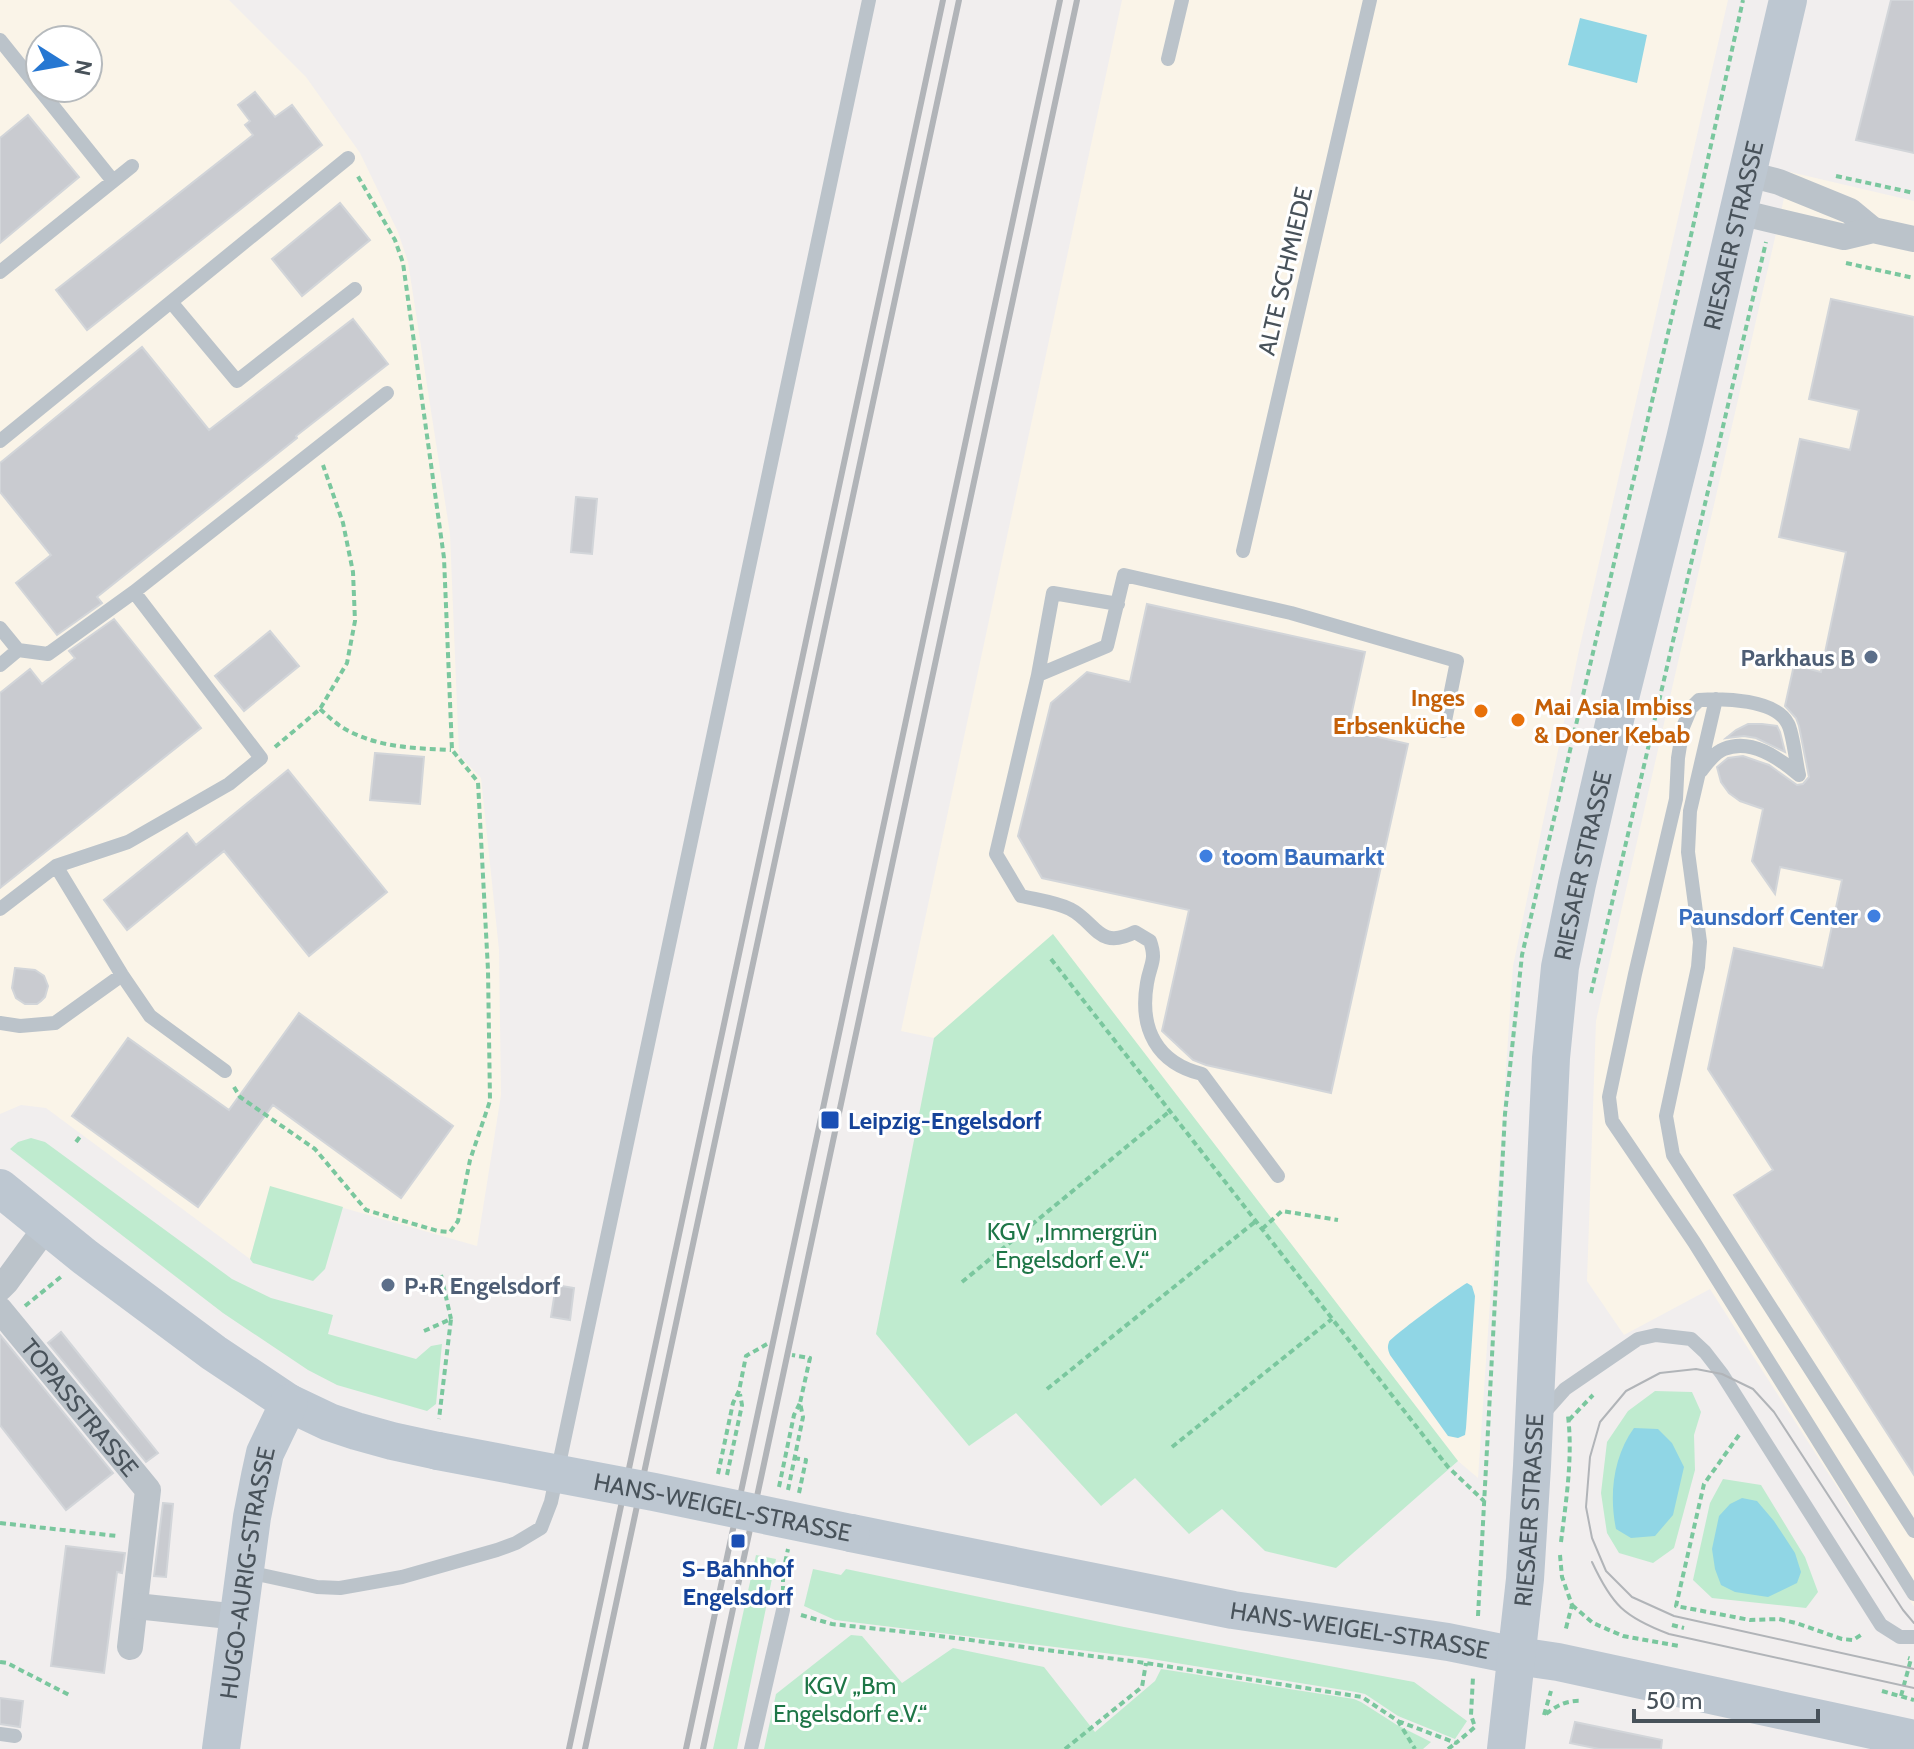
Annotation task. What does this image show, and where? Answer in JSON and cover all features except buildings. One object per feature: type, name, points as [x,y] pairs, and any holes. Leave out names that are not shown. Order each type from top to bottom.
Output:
[{"type":"main road","name":"RIESAER STRASSE","points":[[1506,1749],[1525,1579],[1551,1422],[1551,1058],[1560,967],[1620,698],[1685,439],[1788,0]]},
{"type":"main road","name":"HANS-WEIGEL-STRASSE","points":[[0,1188],[85,1257],[238,1370],[289,1403],[356,1431],[436,1450],[1233,1610],[1448,1642],[1566,1664],[1914,1739]]},
{"type":"main road","name":"HUGO-AURIG-STRASSE","points":[[221,1749],[252,1517],[265,1453],[289,1403]]},
{"type":"street","points":[[1748,174],[1779,182],[1850,211],[1873,230]]},
{"type":"street","points":[[1739,212],[1844,237],[1873,230],[1914,239]]},
{"type":"street","points":[[0,1288],[47,1226]]},
{"type":"street","name":"TOPASSTRASSE","points":[[3,1313],[148,1490],[130,1647]]},
{"type":"street","points":[[136,1606],[239,1617]]},
{"type":"lane","points":[[245,1571],[317,1587],[340,1588],[402,1577],[497,1550],[541,1528],[551,1502],[869,0]]},
{"type":"lane","points":[[1168,59],[1182,0]]},
{"type":"lane","name":"ALTE SCHMIEDE","points":[[1243,551],[1370,0]]},
{"type":"lane","points":[[0,40],[113,181]]},
{"type":"lane","points":[[0,441],[348,158]]},
{"type":"lane","points":[[0,272],[132,166]]},
{"type":"lane","points":[[171,302],[237,381],[355,289]]},
{"type":"lane","points":[[0,628],[18,650],[48,654],[134,592],[387,393]]},
{"type":"lane","points":[[1038,675],[1107,646],[1124,575],[1291,613],[1457,661],[1443,731]]},
{"type":"lane","points":[[0,909],[56,866],[128,842],[229,784],[261,758],[134,592]]},
{"type":"lane","points":[[1118,604],[1053,593],[1038,675],[996,854],[1021,896],[1063,906],[1087,921],[1096,933],[1109,938],[1125,937],[1135,932],[1150,941],[1154,955],[1146,985],[1150,1034],[1164,1056],[1186,1070],[1202,1074],[1278,1176]]},
{"type":"lane","points":[[0,665],[18,650]]},
{"type":"lane","points":[[1716,699],[1690,811],[1688,852],[1700,942],[1698,967],[1666,1116],[1673,1155],[1914,1531]]},
{"type":"lane","points":[[1676,799],[1697,770],[1699,772],[1725,748],[1746,745],[1761,750],[1799,775],[1788,723],[1773,708],[1716,699],[1699,700],[1691,708],[1683,727],[1676,799],[1609,1097],[1612,1121],[1694,1242],[1914,1594]]},
{"type":"lane","points":[[56,866],[150,1016],[225,1071]]},
{"type":"lane","points":[[0,1023],[20,1026],[55,1023],[122,975]]},
{"type":"lane","points":[[1551,1422],[1565,1389],[1638,1339],[1656,1335],[1691,1339],[1722,1374],[1881,1625],[1900,1637],[1914,1637]]},
{"type":"lane","points":[[751,1749],[783,1610]]},
{"type":"path","points":[[225,1071],[240,1097],[315,1149],[366,1210],[438,1231],[450,1232],[458,1221],[470,1160],[490,1101],[488,970],[478,782],[452,750],[444,558],[403,263],[395,240],[348,158]]},
{"type":"path","points":[[1827,174],[1914,193]]},
{"type":"path","points":[[1590,998],[1766,245]]},
{"type":"path","points":[[261,758],[320,709],[347,663],[355,621],[353,572],[343,523],[317,448]]},
{"type":"path","points":[[320,709],[342,728],[371,741],[399,747],[452,750]]},
{"type":"path","points":[[1051,959],[1448,1467],[1485,1502],[1487,1494]]},
{"type":"path","points":[[962,1282],[1170,1111]]},
{"type":"path","points":[[76,1142],[82,1134]]},
{"type":"path","points":[[1262,1229],[1282,1211],[1338,1220]]},
{"type":"path","points":[[1047,1389],[1256,1221]]},
{"type":"path","points":[[3,1313],[18,1312],[85,1257]]},
{"type":"path","points":[[436,1450],[451,1319],[441,1275]]},
{"type":"path","points":[[424,1331],[451,1319]]},
{"type":"path","points":[[1172,1447],[1332,1319]]},
{"type":"path","points":[[722,1458],[746,1356],[767,1344]]},
{"type":"path","points":[[781,1479],[810,1358],[792,1355]]},
{"type":"path","points":[[1551,1422],[1565,1389]]},
{"type":"path","points":[[729,1469],[742,1405],[739,1391]]},
{"type":"path","points":[[1551,1422],[1594,1394]]},
{"type":"path","points":[[791,1473],[803,1417],[800,1403]]},
{"type":"path","points":[[1551,1422],[1570,1434],[1560,1553],[1562,1577],[1572,1605],[1593,1623],[1623,1636],[1679,1646]]},
{"type":"path","points":[[1752,1422],[1738,1436],[1704,1484],[1676,1606],[1750,1620],[1779,1619],[1842,1639],[1853,1640],[1863,1630],[1872,1629]]},
{"type":"path","points":[[1738,1436],[1746,1448]]},
{"type":"path","points":[[0,1523],[124,1537]]},
{"type":"path","points":[[783,1610],[832,1624],[1146,1663],[1362,1697],[1398,1721],[1456,1743]]},
{"type":"path","points":[[1672,1625],[1684,1628]]},
{"type":"path","points":[[1901,1696],[1911,1659],[1902,1656]]},
{"type":"path","points":[[0,1662],[71,1696]]},
{"type":"path","points":[[1065,1749],[1142,1687],[1146,1663]]},
{"type":"path","points":[[1882,1691],[1914,1700]]},
{"type":"path","points":[[1540,1724],[1544,1715],[1566,1702],[1580,1700],[1595,1703]]},
{"type":"path","points":[[1448,1749],[1475,1727],[1471,1715]]},
{"type":"path","points":[[1398,1721],[1415,1749]]},
{"type":"shaded area","points":[[0,0],[229,0],[306,77],[360,153],[398,232],[408,262],[450,534],[459,755],[481,778],[499,950],[501,1095],[477,1246],[270,1187],[250,1259],[46,1108],[21,1105],[0,1114]]},
{"type":"shaded area","points":[[1122,0],[1728,0],[1579,650],[1513,966],[1478,1478],[1458,1461],[1053,935],[934,1038],[901,1031]]},
{"type":"shaded area","points":[[1790,172],[1914,201],[1914,1607],[1710,1289],[1624,1335],[1587,1281],[1596,1021]]},
{"type":"green space","name":"KGV „Immergrün Engelsdorf e.V.“","points":[[1053,934],[1458,1461],[1336,1568],[1265,1551],[1222,1509],[1189,1534],[1135,1478],[1101,1506],[1016,1413],[969,1446],[876,1334],[934,1038]]},
{"type":"green space","points":[[31,1138],[45,1142],[232,1279],[271,1298],[333,1315],[328,1334],[416,1359],[431,1346],[442,1344],[436,1404],[427,1411],[337,1385],[308,1370],[223,1313],[10,1149],[18,1142]]},
{"type":"green space","points":[[270,1186],[343,1207],[325,1269],[313,1281],[253,1263],[250,1259]]},
{"type":"green space","points":[[1655,1391],[1692,1392],[1701,1412],[1694,1435],[1695,1470],[1674,1548],[1653,1563],[1619,1553],[1607,1533],[1601,1493],[1607,1442],[1628,1411]]},
{"type":"green space","points":[[1723,1479],[1761,1485],[1805,1557],[1818,1592],[1806,1608],[1712,1598],[1693,1580],[1710,1503]]},
{"type":"green space","points":[[756,1555],[776,1559],[737,1749],[713,1749]]},
{"type":"green space","points":[[813,1569],[841,1575],[846,1569],[1124,1627],[1414,1682],[1467,1721],[1455,1739],[1398,1716],[1365,1694],[1356,1692],[1145,1658],[835,1620],[804,1606]]},
{"type":"green space","name":"KGV „Bm Engelsdorf e.V.“","points":[[851,1635],[862,1636],[902,1683],[953,1648],[1044,1667],[1095,1732],[1155,1681],[1161,1669],[1354,1699],[1431,1742],[1423,1749],[764,1749],[776,1694]]},
{"type":"water","points":[[1580,18],[1647,35],[1637,83],[1568,65]]},
{"type":"water","points":[[1467,1283],[1472,1286],[1475,1296],[1466,1428],[1465,1435],[1458,1438],[1448,1436],[1390,1355],[1388,1347],[1401,1331]]},
{"type":"water","points":[[1634,1428],[1658,1429],[1672,1443],[1684,1467],[1673,1515],[1655,1536],[1631,1538],[1616,1529],[1613,1490],[1621,1451]]},
{"type":"water","points":[[1742,1498],[1757,1501],[1774,1521],[1795,1553],[1801,1572],[1797,1583],[1768,1597],[1735,1592],[1721,1585],[1715,1569],[1712,1549],[1719,1516],[1730,1504]]},
{"type":"tram line","points":[[1914,1623],[1774,1412],[1753,1389],[1722,1374],[1696,1369],[1660,1373],[1626,1391],[1600,1422],[1590,1457],[1586,1507],[1592,1538],[1606,1571],[1632,1597],[1674,1616],[1914,1669]]},
{"type":"tram line","points":[[1592,1562],[1606,1589],[1621,1608],[1641,1622],[1669,1634],[1914,1688]]},
{"type":"railway","points":[[569,1749],[943,0]]},
{"type":"railway","points":[[585,1749],[959,0]]},
{"type":"railway","points":[[686,1749],[1060,0]]},
{"type":"railway","points":[[703,1749],[1077,0]]},
{"type":"place","name":"Parkhaus B","points":[[1871,657]]},
{"type":"place","name":"Inges Erbsenküche","points":[[1481,711]]},
{"type":"place","name":"Mai Asia Imbiss & Doner Kebab","points":[[1518,720]]},
{"type":"place","name":"toom Baumarkt","points":[[1206,856]]},
{"type":"place","name":"Paunsdorf Center","points":[[1874,916]]},
{"type":"place","name":"Leipzig-Engelsdorf","points":[[830,1120]]},
{"type":"place","name":"P+R Engelsdorf","points":[[388,1285]]},
{"type":"place","name":"S-Bahnhof Engelsdorf","points":[[738,1541]]}]
